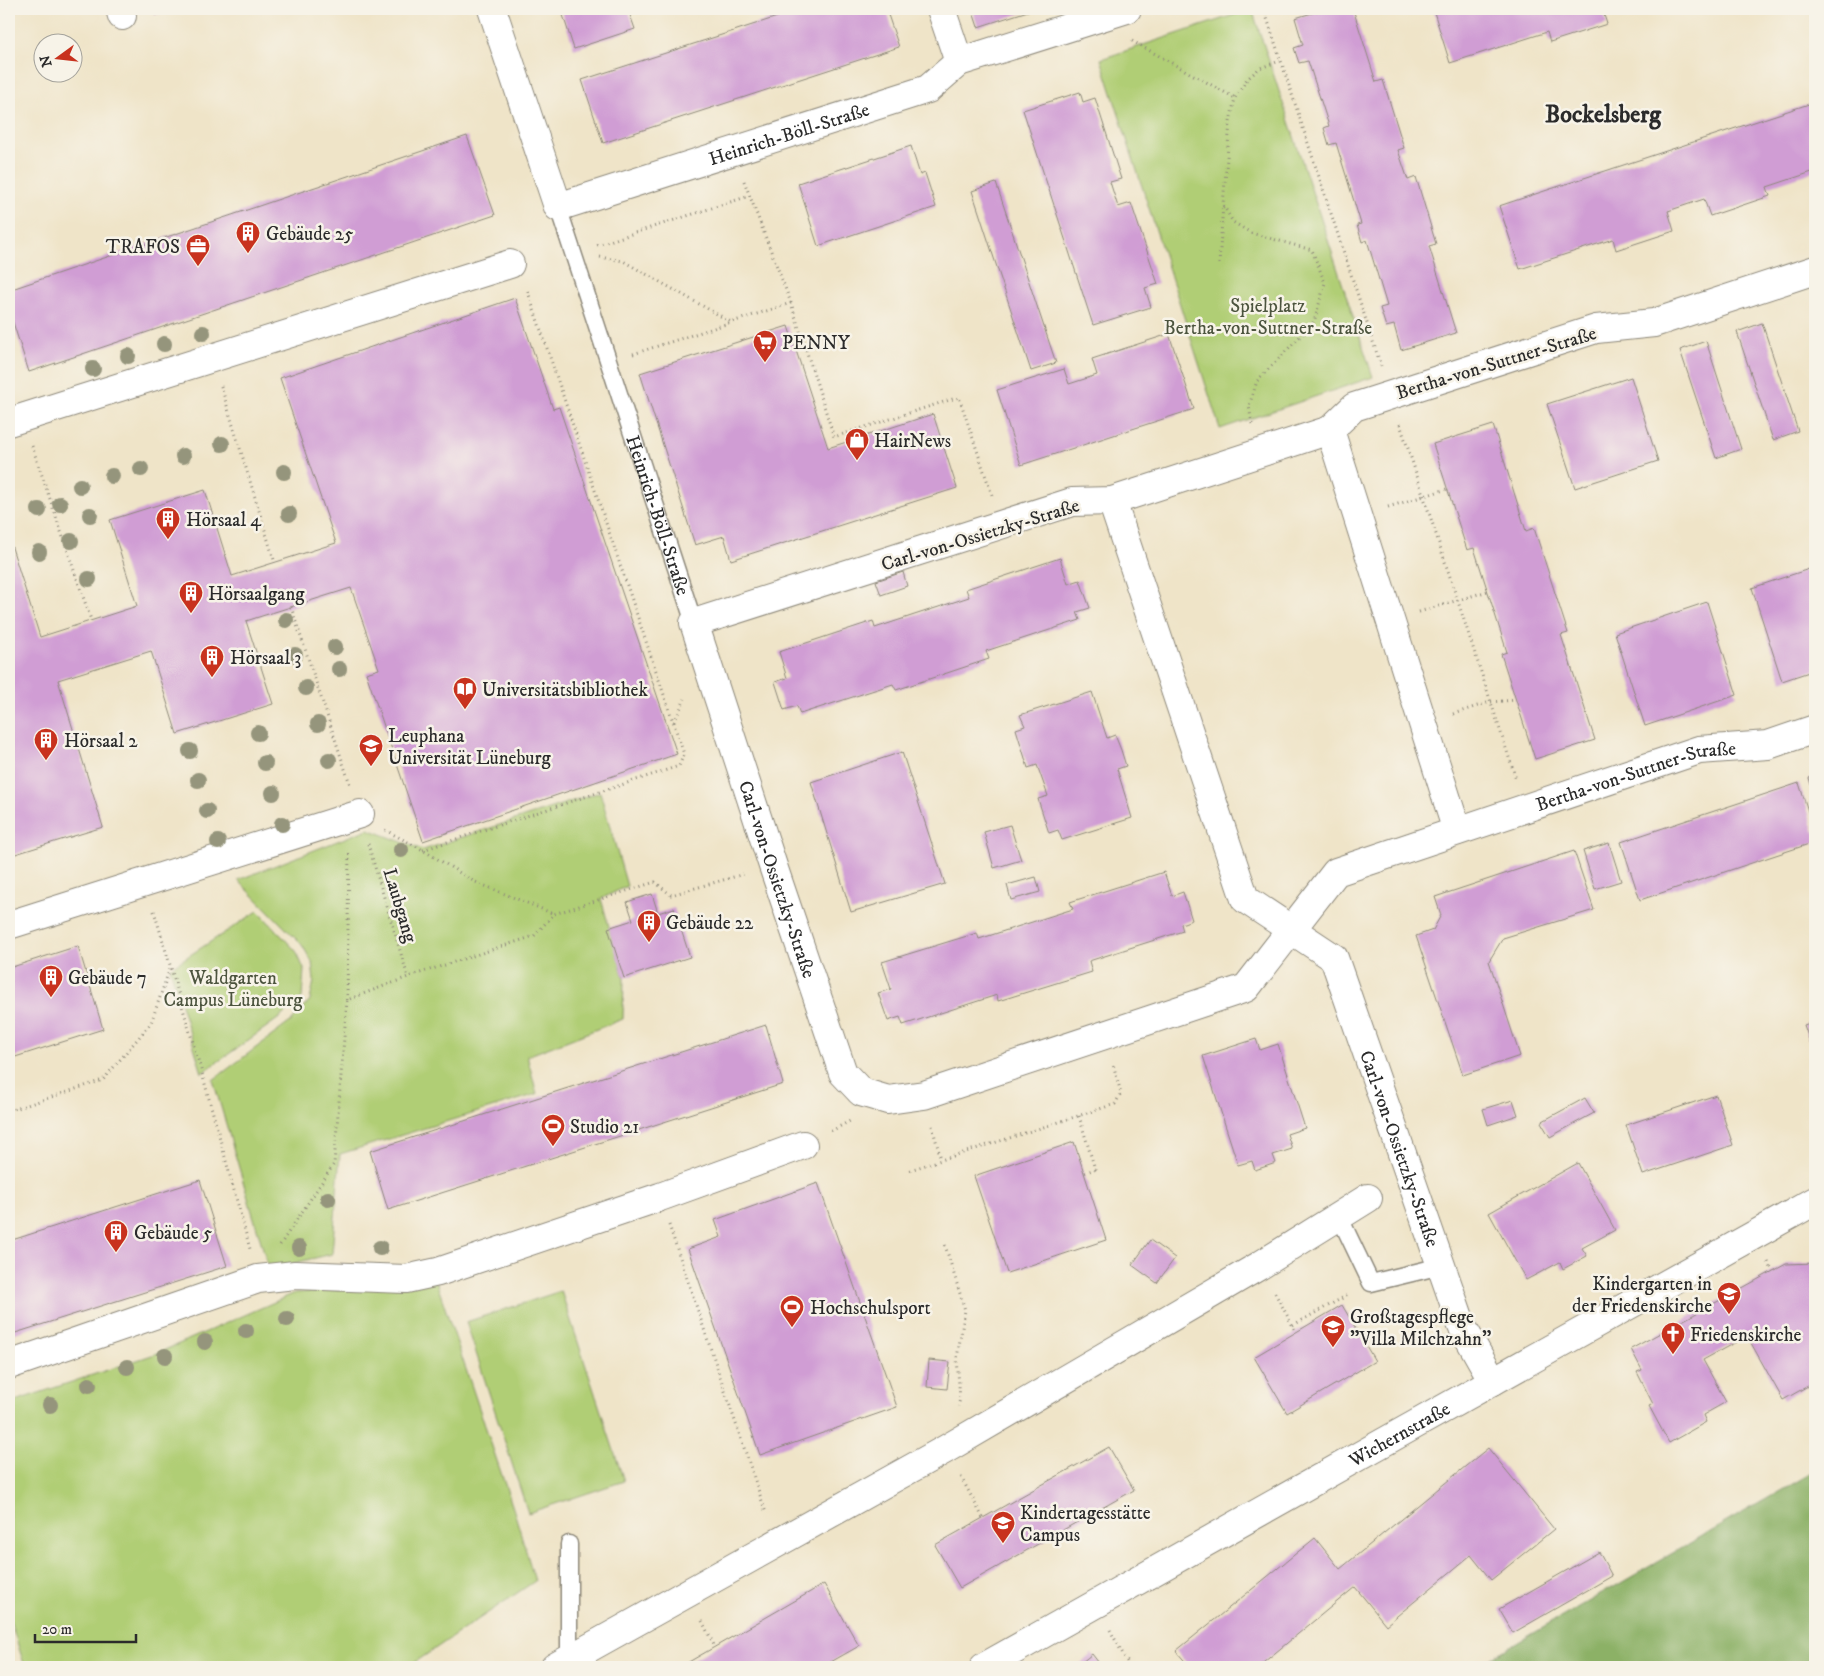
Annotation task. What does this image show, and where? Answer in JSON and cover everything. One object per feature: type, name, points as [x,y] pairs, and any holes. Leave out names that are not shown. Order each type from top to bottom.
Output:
[{"type":"street","name":"Heinrich-Böll-Straße","points":[[492,9],[558,208],[928,89],[959,62]]},
{"type":"street","points":[[941,9],[959,62],[1124,10]]},
{"type":"street","points":[[16,420],[506,265]]},
{"type":"street","name":"Bertha-von-Suttner-Straße","points":[[1246,457],[1330,430],[1354,407],[1390,394],[1596,329],[1654,324],[1815,270]]},
{"type":"street","points":[[1330,430],[1457,831]]},
{"type":"street","name":"Carl-von-Ossietzky-Straße","points":[[1246,457],[1112,501],[1072,502],[694,623],[843,1073],[861,1092],[888,1100],[924,1095],[1246,988],[1291,930]]},
{"type":"street","name":"Carl-von-Ossietzky-Straße","points":[[1112,501],[1245,898],[1334,958],[1462,1326],[1493,1382]]},
{"type":"street","name":"Bertha-von-Suttner-Straße","points":[[1291,930],[1336,872],[1699,750],[1768,745],[1815,729]]},
{"type":"street","points":[[9,924],[352,817]]},
{"type":"street","points":[[9,1365],[258,1279],[294,1275],[406,1279],[438,1272],[660,1197],[803,1145]]},
{"type":"street","points":[[562,1663],[776,1545],[946,1448],[1259,1266],[1368,1198]]},
{"type":"street","name":"Wichernstraße","points":[[984,1667],[1815,1201]]},
{"type":"lane","name":"Heinrich-Böll-Straße","points":[[558,208],[694,623]]},
{"type":"lane","points":[[1339,1216],[1371,1283],[1441,1266]]},
{"type":"lane","points":[[562,1663],[569,1544]]},
{"type":"path","points":[[1264,9],[1526,808]]},
{"type":"path","points":[[1124,10],[1130,39],[1235,98]]},
{"type":"path","points":[[1219,264],[1230,122],[1235,98],[1247,79],[1260,68],[1280,61]]},
{"type":"path","points":[[734,151],[748,196],[791,303],[834,437],[959,397],[1002,524]]},
{"type":"path","points":[[573,252],[748,196]]},
{"type":"path","points":[[1223,205],[1233,222],[1251,233],[1312,250],[1325,283],[1314,322],[1256,381],[1249,406],[1246,457]]},
{"type":"path","points":[[573,252],[623,260],[731,322]]},
{"type":"path","points":[[424,850],[679,766],[684,754],[526,288],[506,265]]},
{"type":"path","points":[[608,362],[791,303]]},
{"type":"path","points":[[212,358],[275,562]]},
{"type":"path","points":[[16,420],[91,620]]},
{"type":"path","points":[[1357,516],[1447,489]]},
{"type":"path","points":[[1390,621],[1488,591]]},
{"type":"path","points":[[258,1279],[334,1164],[347,1000],[352,817],[291,607]]},
{"type":"path","points":[[1422,724],[1490,702],[1516,700]]},
{"type":"path","points":[[352,817],[383,829],[424,850],[473,881],[554,914]]},
{"type":"path","name":"Laubgang","points":[[352,817],[368,829],[368,841],[408,977]]},
{"type":"path","points":[[347,1000],[408,977],[534,936],[554,914],[655,882],[672,895],[773,866]]},
{"type":"path","points":[[145,881],[202,1073],[258,1279]]},
{"type":"path","points":[[9,1111],[103,1080],[151,1023],[170,968]]},
{"type":"path","points":[[910,1170],[1115,1104],[1120,1093],[1103,1035]]},
{"type":"path","points":[[803,1145],[888,1100]]},
{"type":"path","points":[[1079,1116],[1095,1169],[1084,1173]]},
{"type":"path","points":[[660,1197],[776,1545]]},
{"type":"path","points":[[945,1245],[965,1310],[958,1358],[960,1399],[946,1448],[984,1518]]},
{"type":"path","points":[[1768,1262],[1773,1271]]},
{"type":"path","points":[[1259,1266],[1296,1332]]},
{"type":"path","points":[[1293,1325],[1371,1283]]},
{"type":"path","points":[[1096,1605],[1130,1667]]},
{"type":"green space","name":"Spielplatz Bertha-von-Suttner-Straße","points":[[1252,9],[1373,377],[1220,429],[1101,59]]},
{"type":"green space","points":[[600,792],[627,886],[601,899],[624,978],[623,1019],[527,1056],[537,1094],[340,1154],[332,1254],[269,1269],[213,1080],[293,1020],[310,1000],[314,981],[312,962],[302,945],[238,880],[368,829],[423,850]]},
{"type":"green space","name":"Waldgarten Campus Lüneburg","points":[[258,911],[296,951],[304,969],[302,998],[278,1019],[202,1073],[170,968]]},
{"type":"green space","points":[[436,1281],[514,1511],[535,1581],[408,1667],[25,1667],[9,1617],[9,1403],[158,1353],[295,1293]]},
{"type":"green space","points":[[561,1291],[624,1481],[528,1513],[466,1322]]},
{"type":"green space","points":[[1815,1471],[1815,1667],[1475,1667]]},
{"type":"building","points":[[154,9],[173,9],[155,15]]},
{"type":"building","points":[[561,9],[628,9],[635,29],[574,49]]},
{"type":"building","points":[[802,9],[886,9],[899,47],[603,143],[582,80]]},
{"type":"building","points":[[972,9],[1034,9],[978,27]]},
{"type":"building","points":[[1326,9],[1353,9],[1376,82],[1383,80],[1404,148],[1398,150],[1408,180],[1416,177],[1436,244],[1429,246],[1456,333],[1401,350],[1394,325],[1386,327],[1380,308],[1387,306],[1367,240],[1362,242],[1357,225],[1361,224],[1336,143],[1329,145],[1324,128],[1329,126],[1308,61],[1299,63],[1294,48],[1303,45],[1295,18]]},
{"type":"building","points":[[1433,9],[1602,9],[1607,24],[1550,42],[1547,32],[1450,63]]},
{"type":"building","points":[[1080,92],[1083,102],[1095,98],[1121,179],[1110,182],[1118,207],[1131,203],[1158,284],[1145,288],[1151,307],[1093,325],[1023,110]]},
{"type":"building","points":[[1815,102],[1815,171],[1767,187],[1770,196],[1710,216],[1704,199],[1668,211],[1674,231],[1616,250],[1613,239],[1520,269],[1499,206]]},
{"type":"building","name":"Gebäude 25","points":[[467,136],[495,215],[29,372],[9,310],[9,290]]},
{"type":"building","points":[[911,146],[920,175],[925,173],[936,207],[818,246],[798,183]]},
{"type":"building","points":[[996,183],[1056,363],[1031,371],[972,191]]},
{"type":"building","points":[[515,298],[553,409],[559,407],[677,754],[423,841],[366,673],[379,669],[351,588],[246,621],[273,704],[177,734],[151,651],[58,680],[103,827],[9,856],[9,538],[40,637],[137,606],[110,520],[205,490],[232,576],[336,543],[280,378]]},
{"type":"building","points":[[1762,323],[1798,431],[1773,440],[1737,332]]},
{"type":"building","points":[[788,326],[828,448],[933,414],[957,488],[731,560],[724,536],[695,545],[640,373]]},
{"type":"building","points":[[1169,334],[1194,409],[1021,465],[997,390],[1064,369],[1069,384],[1097,375],[1092,359]]},
{"type":"building","points":[[1706,341],[1741,449],[1716,458],[1680,350]]},
{"type":"building","points":[[1631,377],[1658,461],[1575,488],[1547,404]]},
{"type":"building","points":[[1493,425],[1526,531],[1534,528],[1568,633],[1561,635],[1595,740],[1535,759],[1501,654],[1507,652],[1474,548],[1467,550],[1433,444]]},
{"type":"building","points":[[1060,558],[1068,584],[1080,580],[1090,608],[1077,612],[1080,620],[986,651],[989,659],[896,690],[893,684],[800,714],[797,706],[784,710],[775,682],[787,678],[779,652],[873,621],[875,628],[969,597],[966,589]]},
{"type":"building","points":[[1815,567],[1815,670],[1782,681],[1752,588]]},
{"type":"building","points":[[903,572],[907,586],[881,595],[876,581]]},
{"type":"building","points":[[1707,602],[1737,695],[1645,726],[1615,633]]},
{"type":"building","points":[[1092,692],[1107,738],[1115,735],[1121,750],[1126,766],[1117,769],[1132,818],[1062,840],[1058,830],[1049,833],[1038,799],[1048,796],[1037,765],[1028,768],[1016,729],[1025,726],[1020,715]]},
{"type":"building","points":[[902,752],[945,884],[851,912],[811,782]]},
{"type":"building","points":[[1815,776],[1815,798],[1809,778]]},
{"type":"building","points":[[1799,783],[1815,833],[1815,842],[1640,900],[1621,842]]},
{"type":"building","points":[[1010,825],[1021,860],[994,868],[984,832]]},
{"type":"building","points":[[1609,843],[1621,881],[1595,889],[1583,851]]},
{"type":"building","points":[[1574,851],[1594,910],[1503,938],[1489,961],[1520,1056],[1463,1075],[1416,936],[1433,930],[1441,915],[1435,897]]},
{"type":"building","points":[[1164,872],[1172,896],[1183,892],[1192,920],[1181,924],[1183,931],[1089,961],[1092,972],[998,1001],[997,995],[903,1025],[900,1017],[888,1021],[878,993],[891,989],[882,962],[977,933],[979,939],[1073,909],[1070,902]]},
{"type":"building","points":[[1036,877],[1040,892],[1011,900],[1007,885]]},
{"type":"building","name":"Gebäude 22","points":[[652,894],[658,913],[674,908],[690,957],[624,978],[608,928],[633,920],[627,902]]},
{"type":"building","name":"Gebäude 7","points":[[78,946],[103,1029],[9,1059],[9,968]]},
{"type":"building","points":[[1815,1021],[1815,1056],[1804,1025]]},
{"type":"building","points":[[766,1025],[783,1084],[388,1210],[370,1151]]},
{"type":"building","points":[[1256,1039],[1260,1050],[1278,1044],[1305,1128],[1287,1134],[1292,1149],[1273,1155],[1276,1163],[1255,1170],[1252,1161],[1238,1165],[1203,1056]]},
{"type":"building","points":[[1716,1095],[1733,1145],[1643,1175],[1626,1125]]},
{"type":"building","points":[[1585,1098],[1594,1113],[1550,1137],[1541,1122]]},
{"type":"building","points":[[1513,1100],[1518,1115],[1488,1125],[1483,1109]]},
{"type":"building","points":[[1074,1142],[1106,1240],[1007,1273],[974,1176]]},
{"type":"building","points":[[1578,1163],[1615,1230],[1582,1248],[1587,1256],[1563,1269],[1560,1262],[1526,1280],[1489,1213]]},
{"type":"building","name":"Gebäude 5","points":[[200,1180],[227,1266],[9,1335],[9,1241]]},
{"type":"building","name":"Hochschulsport","points":[[818,1183],[897,1407],[760,1455],[688,1249],[721,1237],[715,1220]]},
{"type":"building","points":[[1150,1240],[1175,1258],[1157,1283],[1132,1265]]},
{"type":"building","name":"Friedenskirche","points":[[1815,1263],[1815,1382],[1783,1400],[1747,1336],[1703,1360],[1726,1402],[1703,1415],[1706,1422],[1669,1443],[1649,1406],[1653,1404],[1637,1372],[1642,1370],[1631,1349],[1786,1264]]},
{"type":"building","points":[[1342,1305],[1375,1361],[1287,1413],[1254,1357]]},
{"type":"building","points":[[929,1360],[950,1362],[947,1389],[927,1387]]},
{"type":"building","points":[[1109,1447],[1134,1490],[960,1588],[935,1545]]},
{"type":"building","points":[[1488,1448],[1554,1529],[1491,1580],[1471,1555],[1386,1625],[1355,1587],[1258,1667],[1190,1667],[1176,1651],[1315,1538],[1340,1569]]},
{"type":"building","points":[[1599,1552],[1612,1576],[1513,1633],[1499,1609]]},
{"type":"building","points":[[824,1584],[859,1646],[822,1667],[680,1667]]},
{"type":"building","points":[[1092,1654],[1102,1667],[1076,1667]]},
{"type":"place","name":"Gebäude 25","points":[[248,254]]},
{"type":"place","name":"TRAFOS","points":[[198,267]]},
{"type":"place","name":"PENNY","points":[[765,363]]},
{"type":"place","name":"HairNews","points":[[857,461]]},
{"type":"place","name":"Hörsaal 4","points":[[168,540]]},
{"type":"place","name":"Hörsaalgang","points":[[191,614]]},
{"type":"place","name":"Hörsaal 3","points":[[212,678]]},
{"type":"place","name":"Universitätsbibliothek","points":[[465,710]]},
{"type":"place","name":"Hörsaal 2","points":[[46,761]]},
{"type":"place","name":"Leuphana Universität Lüneburg","points":[[371,767]]},
{"type":"place","name":"Gebäude 22","points":[[649,943]]},
{"type":"place","name":"Gebäude 7","points":[[51,998]]},
{"type":"place","name":"Studio 21","points":[[553,1147]]},
{"type":"place","name":"Gebäude 5","points":[[116,1253]]},
{"type":"place","name":"Kindergarten in der Friedenskirche","points":[[1729,1315]]},
{"type":"place","name":"Hochschulsport","points":[[792,1328]]},
{"type":"place","name":"Großtagespflege \"Villa Milchzahn\"","points":[[1333,1348]]},
{"type":"place","name":"Friedenskirche","points":[[1673,1355]]},
{"type":"place","name":"Kindertagesstätte Campus","points":[[1003,1544]]},
{"type":"district","name":"Bockelsberg","points":[[1603,114]]}]
